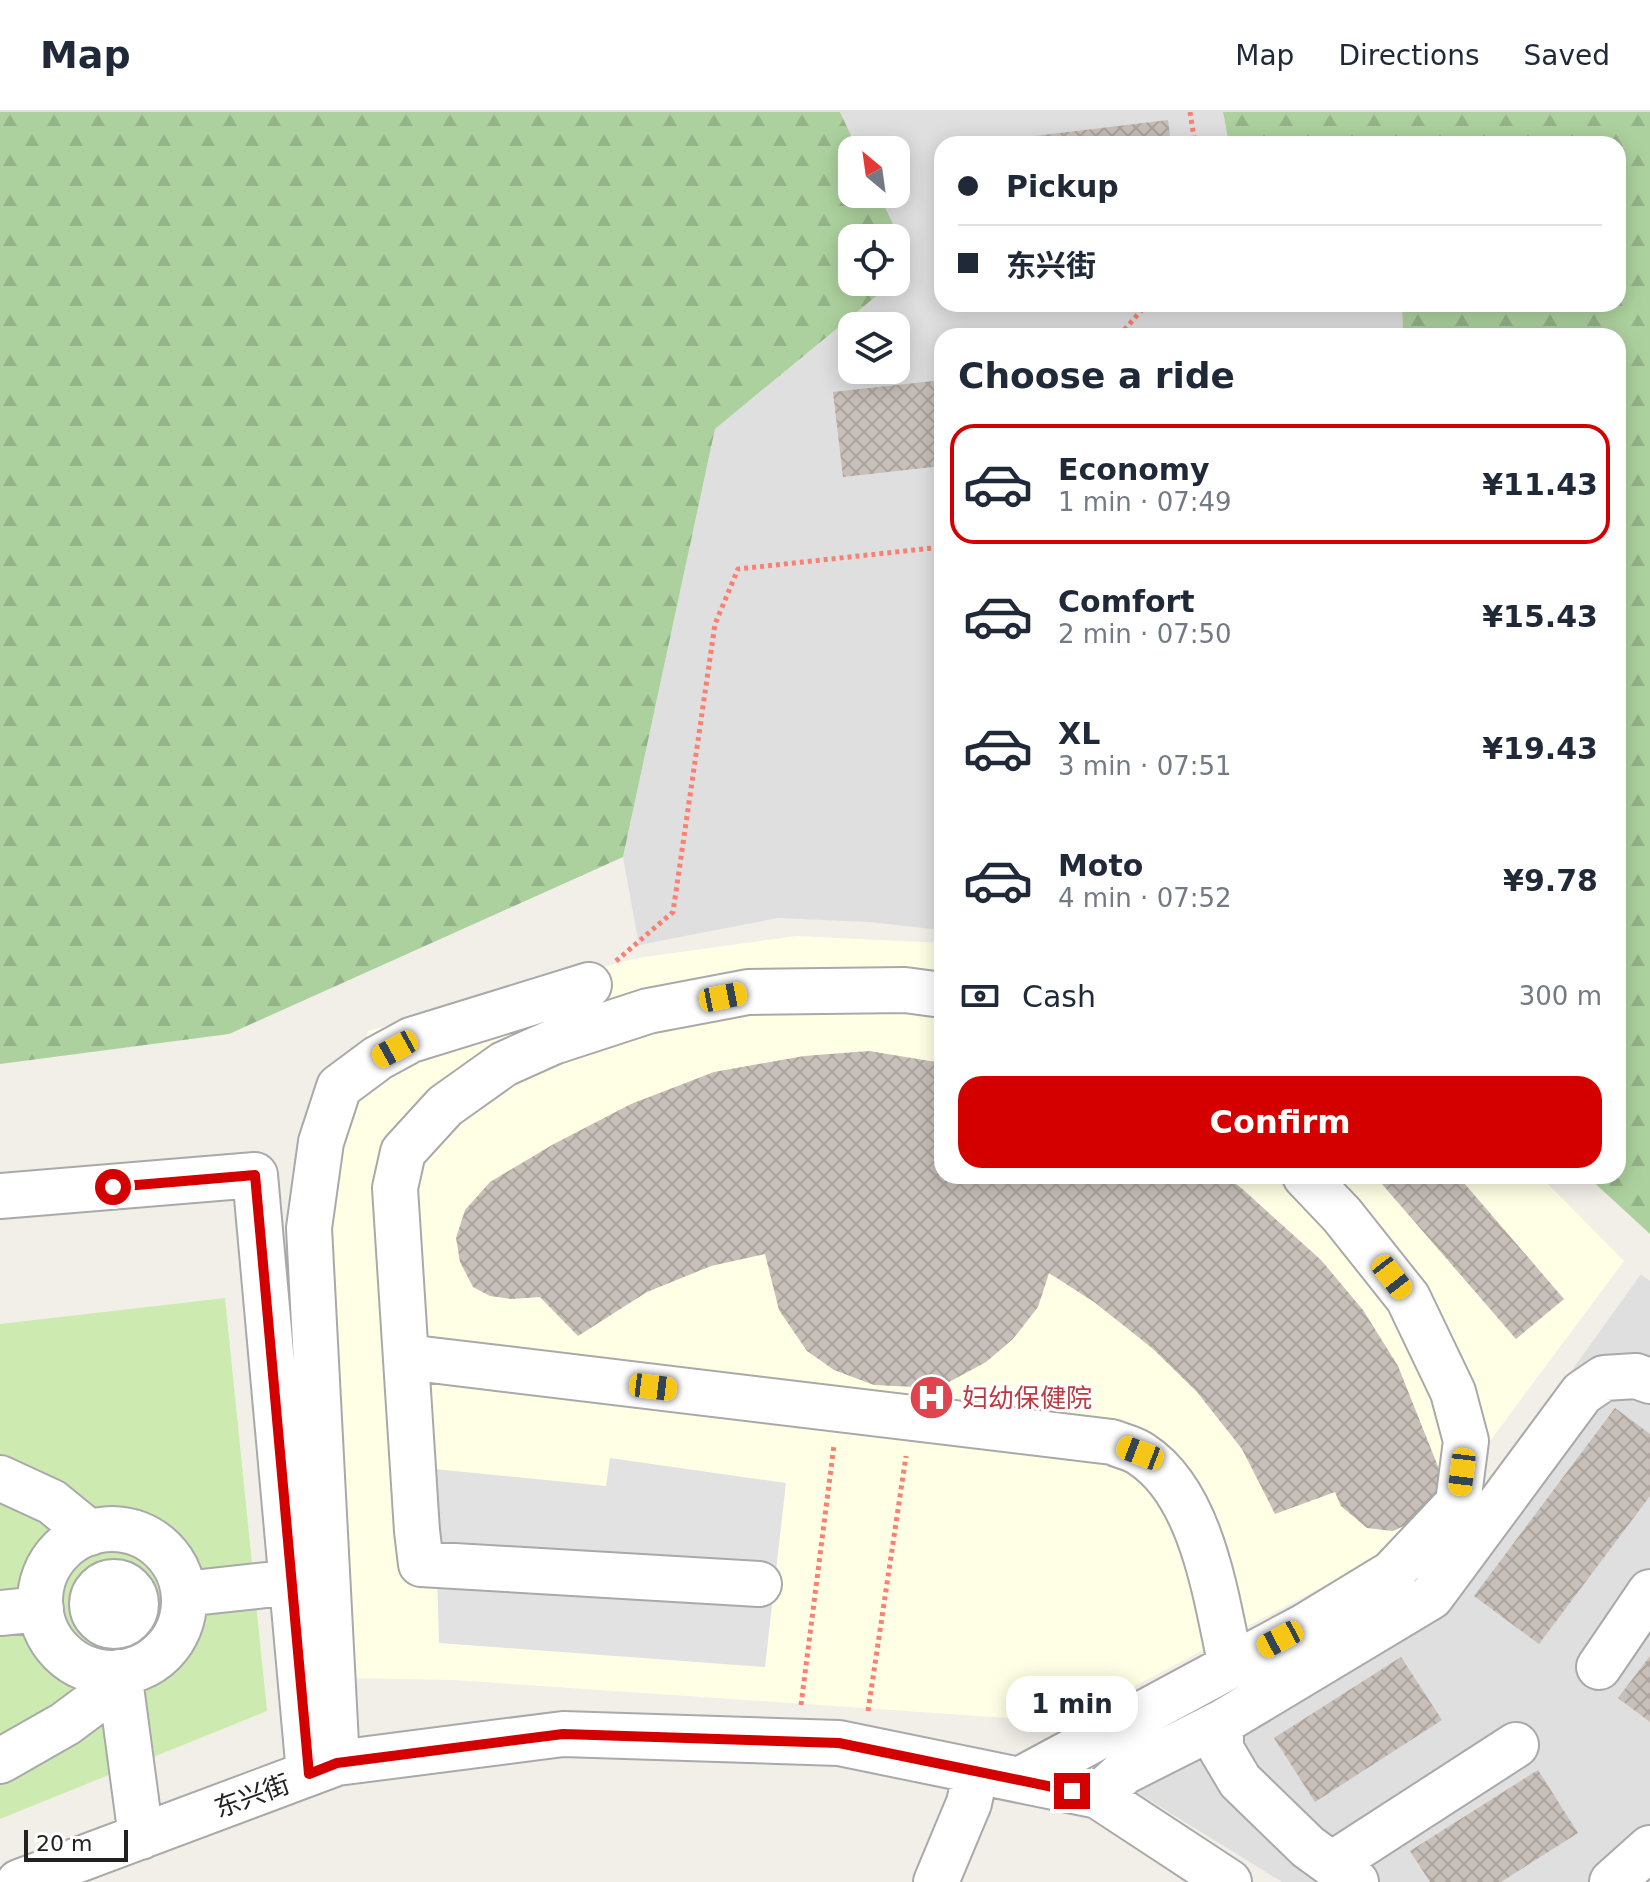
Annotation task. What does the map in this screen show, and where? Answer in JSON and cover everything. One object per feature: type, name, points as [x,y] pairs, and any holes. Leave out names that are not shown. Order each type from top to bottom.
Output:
[{"type":"street","points":[[323,1769],[309,1228],[321,1142],[339,1087],[378,1058],[411,1040],[589,985]]},
{"type":"street","points":[[759,1584],[421,1564],[395,1188],[403,1152],[445,1106],[504,1064],[553,1042],[648,1011],[748,992],[905,990],[934,994]]},
{"type":"street","points":[[0,1196],[255,1175],[293,1582],[323,1769]]},
{"type":"street","points":[[1019,1780],[1305,1626],[1392,1573],[1458,1503],[1466,1441],[1453,1392],[1408,1298],[1342,1215],[1313,1184]]},
{"type":"street","points":[[406,1357],[1112,1442],[1140,1453],[1163,1473],[1187,1508],[1203,1543],[1231,1666]]},
{"type":"street","points":[[1098,1796],[1124,1772],[1221,1723],[1431,1597],[1582,1393],[1604,1378],[1636,1376],[1650,1381]]},
{"type":"street","points":[[0,1478],[52,1502],[90,1533]]},
{"type":"street","points":[[115,1529],[134,1532],[152,1540],[167,1554],[178,1571],[184,1594],[184,1611],[178,1631],[166,1649],[150,1662],[131,1671],[109,1673],[88,1669],[69,1659],[54,1645],[44,1626],[20,1611],[42,1585],[49,1566],[61,1550],[77,1538],[115,1529]]},
{"type":"street","points":[[184,1594],[293,1582]]},
{"type":"street","points":[[1599,1667],[1650,1592]]},
{"type":"street","points":[[0,1761],[65,1724],[96,1701],[119,1672]]},
{"type":"street","points":[[119,1672],[141,1837]]},
{"type":"street","points":[[1221,1723],[1221,1749],[1240,1781],[1308,1847],[1344,1873],[1516,1745]]},
{"type":"street","name":"东兴街","points":[[19,1882],[323,1769],[563,1734],[839,1743],[1098,1796],[1229,1882]]},
{"type":"street","points":[[936,1882],[969,1803],[976,1771]]},
{"type":"street","points":[[1612,1882],[1650,1848]]},
{"type":"path","points":[[1190,112],[1194,136]]},
{"type":"path","points":[[1126,328],[1140,312]]},
{"type":"path","points":[[589,985],[673,912],[715,624],[738,569],[934,548]]},
{"type":"path","points":[[797,1742],[838,1409]]},
{"type":"path","points":[[862,1748],[912,1418]]},
{"type":"shaded area","points":[[840,112],[1223,112],[1228,136],[934,136],[934,312],[1402,312],[1403,328],[934,328],[934,929],[869,922],[778,918],[639,945],[623,857],[715,429],[838,328],[838,384],[910,384],[910,312],[857,312],[876,296],[910,296],[910,224],[893,224],[886,208],[910,208],[910,136],[851,136]]},
{"type":"shaded area","name":"妇幼保健院","points":[[797,936],[934,943],[934,1184],[1548,1184],[1624,1261],[1420,1535],[1067,1722],[454,1680],[349,1678],[332,1208],[368,1031],[637,958]]},
{"type":"shaded area","points":[[1641,1274],[1650,1281],[1650,1882],[1282,1882],[1094,1766],[1409,1597]]},
{"type":"shaded area","points":[[610,1458],[786,1483],[765,1667],[439,1643],[434,1469],[606,1486]]},
{"type":"green space","points":[[0,112],[840,112],[851,136],[838,136],[838,208],[886,208],[893,224],[838,224],[838,296],[876,296],[857,312],[838,312],[838,328],[715,429],[623,857],[229,1034],[0,1064]]},
{"type":"green space","points":[[1223,112],[1650,112],[1650,1234],[1596,1184],[1626,1184],[1626,328],[1403,328],[1402,312],[1626,312],[1626,136],[1228,136]]},
{"type":"green space","points":[[225,1298],[267,1711],[0,1819],[0,1324]]},
{"type":"building","points":[[1168,120],[1170,136],[1034,136]]},
{"type":"building","points":[[934,381],[934,467],[843,477],[833,392]]},
{"type":"building","points":[[869,1051],[934,1062],[934,1184],[1236,1184],[1321,1260],[1363,1310],[1398,1366],[1439,1469],[1439,1494],[1421,1518],[1393,1531],[1367,1528],[1341,1506],[1335,1492],[1275,1514],[1242,1449],[1197,1392],[1152,1348],[1094,1302],[1049,1273],[1038,1307],[1013,1339],[986,1362],[949,1382],[915,1387],[874,1385],[834,1370],[807,1351],[779,1310],[765,1254],[711,1266],[647,1292],[578,1336],[540,1297],[511,1299],[490,1296],[473,1287],[460,1262],[456,1238],[465,1210],[490,1182],[631,1104],[714,1072],[804,1056]]},
{"type":"building","points":[[1382,1184],[1465,1184],[1564,1299],[1516,1339]]},
{"type":"building","points":[[1615,1408],[1650,1434],[1650,1496],[1539,1644],[1474,1596]]},
{"type":"building","points":[[1650,1656],[1650,1722],[1618,1698]]},
{"type":"building","points":[[1401,1657],[1442,1720],[1315,1802],[1274,1738]]},
{"type":"building","points":[[1538,1770],[1578,1833],[1501,1882],[1430,1882],[1410,1851]]},
{"type":"place","name":"妇幼保健院","points":[[931,1398]]},
{"type":"route","points":[[113,1187],[255,1175],[309,1774],[337,1763],[563,1734],[839,1743],[1072,1791]]}]
